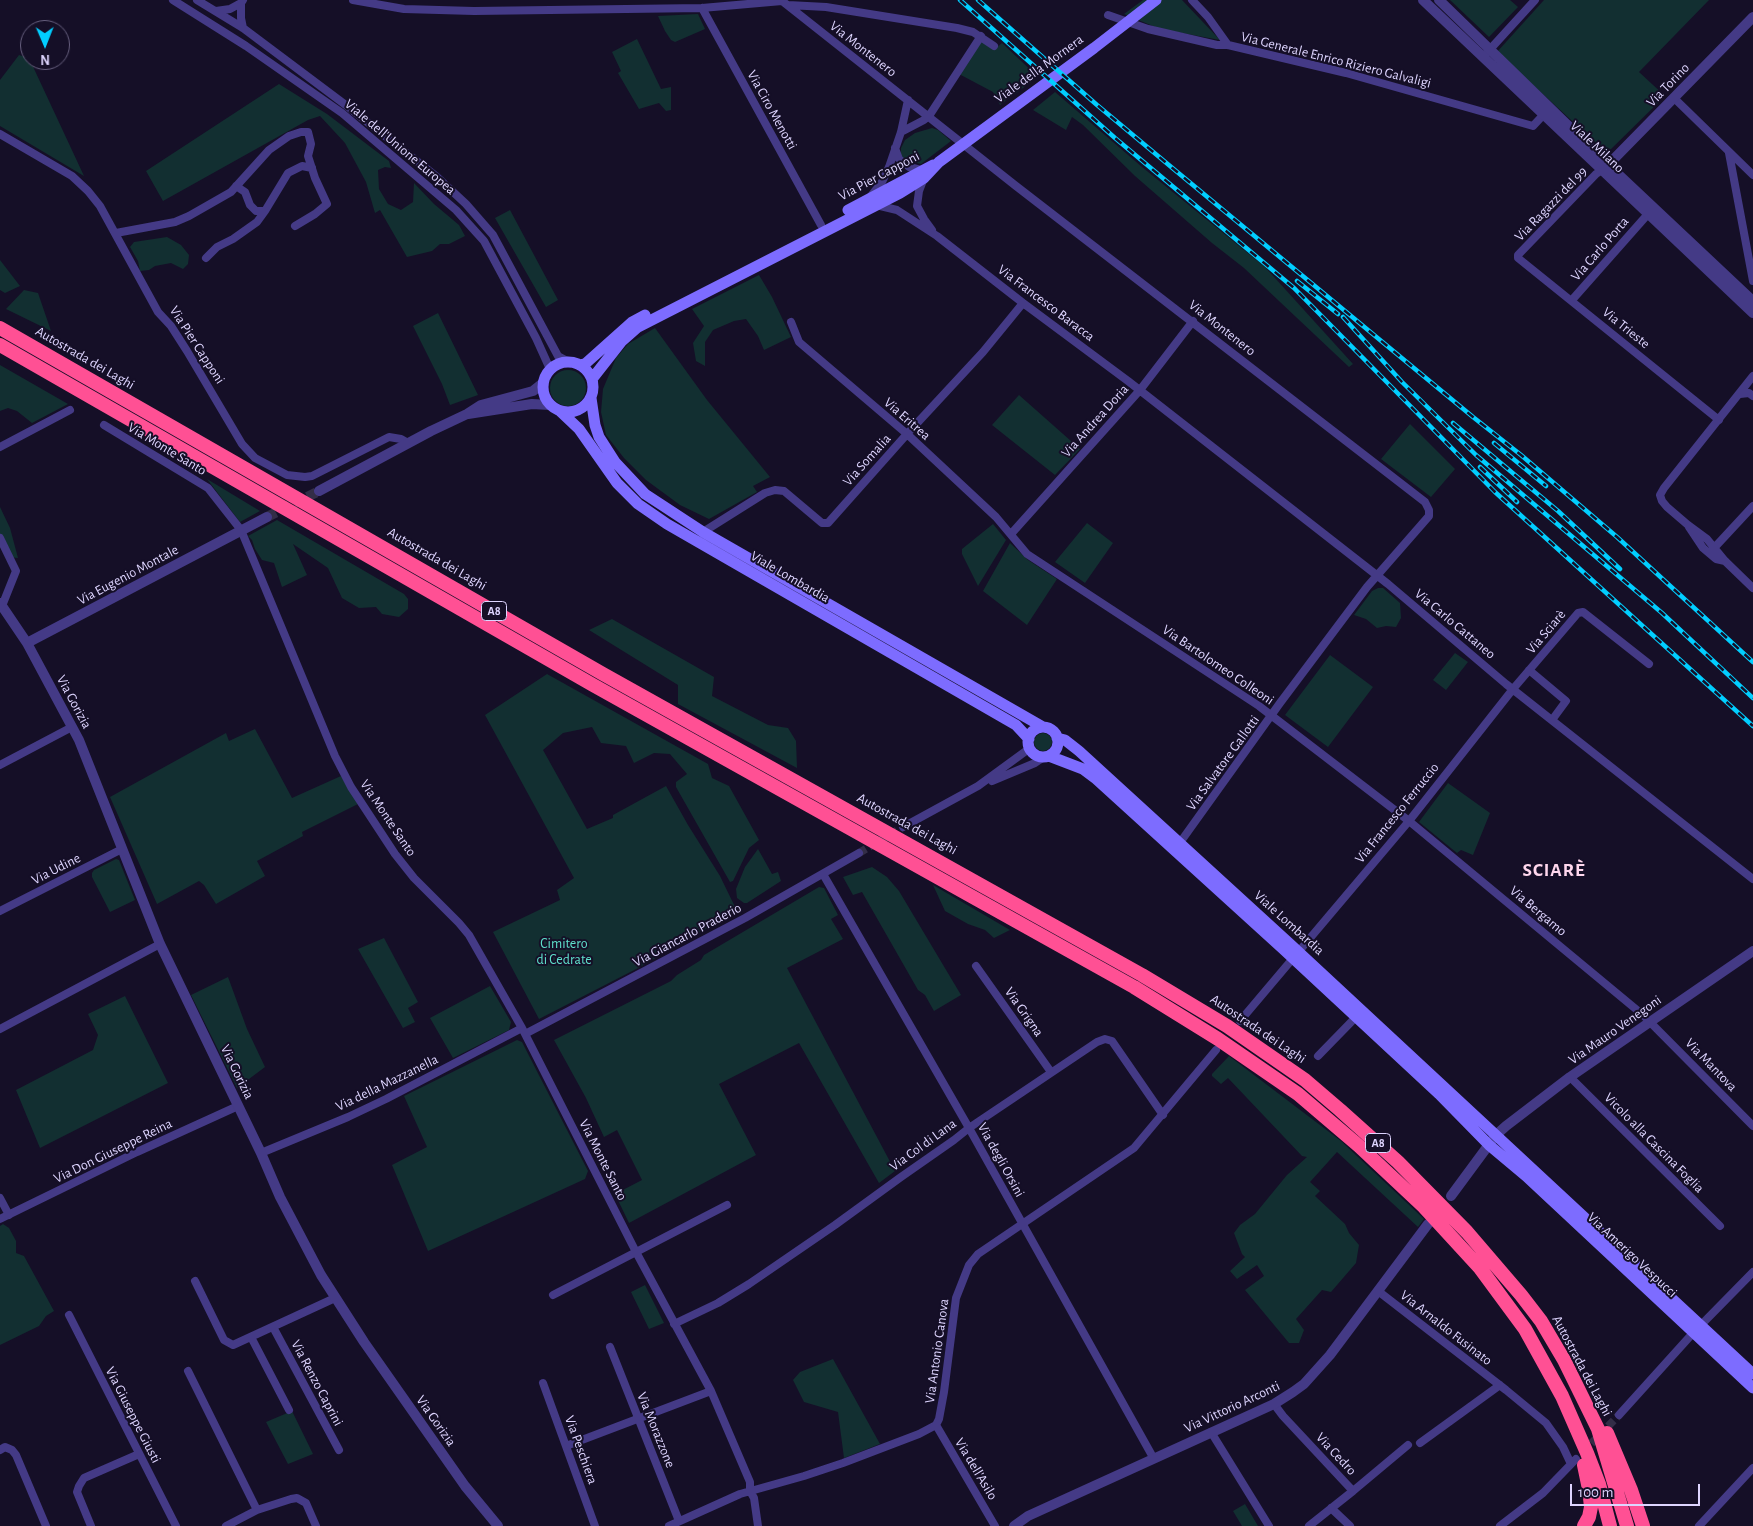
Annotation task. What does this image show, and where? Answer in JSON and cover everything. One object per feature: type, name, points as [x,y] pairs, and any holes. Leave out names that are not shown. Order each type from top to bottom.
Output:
[{"type":"highway","name":"Autostrada dei Laghi","points":[[0,328],[594,669],[1142,975],[1227,1026],[1305,1080],[1365,1132],[1467,1232],[1541,1321],[1564,1360],[1598,1429],[1627,1526]]},
{"type":"highway","name":"A8","points":[[0,345],[593,685],[1134,987],[1218,1038],[1298,1094],[1359,1146],[1424,1207],[1480,1268],[1525,1328],[1562,1396],[1588,1453],[1599,1484],[1610,1526]]},
{"type":"highway","points":[[1480,1268],[1518,1331],[1552,1394],[1584,1463],[1591,1507],[1584,1526]]},
{"type":"highway","points":[[1564,1360],[1599,1416],[1631,1490],[1643,1526]]},
{"type":"main road","name":"Viale della Mornera","points":[[939,162],[1156,0]]},
{"type":"main road","name":"Via Pier Capponi","points":[[592,379],[621,342],[638,327],[872,202],[922,174],[939,162]]},
{"type":"main road","name":"Via Pier Capponi","points":[[575,363],[585,364],[632,322],[821,225],[872,202]]},
{"type":"main road","points":[[575,363],[588,371],[594,389],[586,405],[570,413],[555,408],[545,397],[543,383],[550,369],[556,365],[575,363]]},
{"type":"main road","name":"Viale Lombardia","points":[[591,398],[595,426],[599,437],[615,462],[644,494],[703,532],[1043,727]]},
{"type":"main road","name":"Viale Lombardia","points":[[555,408],[579,429],[617,484],[638,504],[667,524],[1016,725],[1029,744]]},
{"type":"main road","points":[[1043,727],[1050,729],[1058,738],[1058,745],[1055,752],[1046,756],[1038,756],[1029,744],[1034,731],[1043,727]]},
{"type":"main road","name":"Viale Lombardia","points":[[1058,738],[1065,740],[1079,751],[1493,1140]]},
{"type":"main road","name":"Viale Lombardia","points":[[1046,756],[1083,769],[1095,778],[1295,955],[1356,1017],[1439,1094],[1493,1140]]},
{"type":"main road","name":"Via Amerigo Vespucci","points":[[1493,1140],[1526,1176],[1697,1329],[1753,1374]]},
{"type":"main road","name":"Via Amerigo Vespucci","points":[[1697,1329],[1753,1388]]},
{"type":"street","name":"Viale dell'Unione Europea","points":[[173,0],[246,46],[342,113],[456,210],[484,241],[536,338],[550,369]]},
{"type":"street","name":"Viale dell'Unione Europea","points":[[198,0],[243,28],[437,177],[466,204],[493,235],[558,356],[575,363]]},
{"type":"street","points":[[353,0],[426,11],[702,8],[784,2],[826,7],[973,32],[994,46]]},
{"type":"street","points":[[1192,0],[1208,17],[1228,45]]},
{"type":"street","name":"Viale Milano","points":[[1423,0],[1483,57],[1547,111]]},
{"type":"street","name":"Viale Milano","points":[[1439,0],[1490,49],[1547,111],[1605,168],[1648,214],[1753,313]]},
{"type":"street","points":[[1483,57],[1535,0]]},
{"type":"street","points":[[216,12],[225,10],[242,1]]},
{"type":"street","points":[[242,1],[241,18],[243,28]]},
{"type":"street","name":"Via Montenero","points":[[784,2],[1016,186],[1193,321],[1424,502],[1429,510],[1429,516],[1377,576]]},
{"type":"street","name":"Via Ciro Menotti","points":[[702,8],[821,225]]},
{"type":"street","name":"Via Generale Enrico Riziero Galvaligi","points":[[1108,15],[1156,31],[1216,45],[1228,45],[1346,73],[1533,126],[1547,111]]},
{"type":"street","name":"Via Torino","points":[[1605,168],[1753,17]]},
{"type":"street","points":[[901,132],[929,116],[981,36]]},
{"type":"street","points":[[1674,98],[1753,175]]},
{"type":"street","points":[[872,202],[882,182],[901,132],[908,100]]},
{"type":"street","points":[[116,233],[167,223],[189,216],[215,203],[231,192],[269,150],[289,136],[308,132],[310,144],[308,156],[327,204],[316,214],[295,226]]},
{"type":"street","name":"Via Pier Capponi","points":[[0,134],[72,176],[100,206],[158,312],[171,326],[242,444],[255,458],[287,475],[305,477],[312,476],[389,437],[401,439],[408,443]]},
{"type":"street","points":[[895,148],[898,159],[922,174]]},
{"type":"street","points":[[1729,153],[1753,281]]},
{"type":"street","points":[[206,258],[217,247],[233,239],[257,222],[288,173],[302,166],[312,168]]},
{"type":"street","name":"Viale Milano","points":[[1605,168],[1753,301]]},
{"type":"street","name":"Via Ragazzi del 99","points":[[1518,255],[1596,174],[1605,168]]},
{"type":"street","name":"Via Francesco Baracca","points":[[922,174],[917,206],[937,236]]},
{"type":"street","points":[[236,186],[245,192],[250,205],[256,211],[265,211]]},
{"type":"street","name":"Via Francesco Baracca","points":[[872,202],[897,210],[937,236],[1140,390]]},
{"type":"street","name":"Via Carlo Porta","points":[[1572,300],[1648,214]]},
{"type":"street","name":"Via Trieste","points":[[1518,255],[1518,258],[1719,420]]},
{"type":"street","name":"Via Somalia","points":[[703,532],[765,493],[775,490],[784,491],[825,524],[984,352],[1023,303]]},
{"type":"street","name":"Via Andrea Doria","points":[[1011,534],[1140,390],[1193,321]]},
{"type":"street","name":"Via Eritrea","points":[[791,322],[799,342],[907,434],[996,517],[1011,534]]},
{"type":"street","points":[[1753,376],[1660,493],[1660,497],[1668,507],[1688,525],[1703,535],[1725,561],[1753,588]]},
{"type":"street","points":[[319,491],[482,405],[532,390],[543,383]]},
{"type":"street","name":"Via Carlo Cattaneo","points":[[1140,390],[1377,576],[1513,690],[1753,879]]},
{"type":"street","points":[[1740,394],[1749,393],[1753,396]]},
{"type":"street","points":[[468,414],[532,404],[555,408]]},
{"type":"street","points":[[0,448],[70,410]]},
{"type":"street","name":"Via Monte Santo","points":[[104,425],[208,488],[241,530],[335,756],[352,787],[395,854],[414,878],[460,923],[523,1031],[636,1252],[711,1391],[750,1482],[750,1491],[754,1498],[758,1526]]},
{"type":"street","points":[[1715,547],[1753,506]]},
{"type":"street","points":[[241,530],[267,517]]},
{"type":"street","points":[[1688,525],[1703,548],[1716,559],[1725,561]]},
{"type":"street","name":"Via Eugenio Montale","points":[[27,643],[241,530]]},
{"type":"street","name":"Via Bartolomeo Colleoni","points":[[1011,534],[1027,554],[1272,716],[1409,821]]},
{"type":"street","points":[[0,538],[16,571],[1,604]]},
{"type":"street","name":"Via Salvatore Gallotti","points":[[1179,844],[1377,576]]},
{"type":"street","name":"Via Gorizia","points":[[1,604],[27,643],[72,727],[160,944],[261,1153],[280,1197],[335,1298],[465,1486],[498,1526]]},
{"type":"street","name":"Via Sciarè","points":[[1513,690],[1578,613],[1583,612],[1649,664]]},
{"type":"street","points":[[1529,670],[1566,701],[1552,720]]},
{"type":"street","name":"Via Francesco Ferruccio","points":[[1295,955],[1409,821],[1513,690]]},
{"type":"street","points":[[0,766],[72,727]]},
{"type":"street","points":[[978,786],[1029,744]]},
{"type":"street","points":[[903,827],[978,786],[1035,763],[1046,756]]},
{"type":"street","name":"Via Bergamo","points":[[1409,821],[1651,1022]]},
{"type":"street","name":"Via Udine","points":[[0,911],[122,849]]},
{"type":"street","name":"Via Giancarlo Praderio","points":[[523,1031],[642,974],[859,853]]},
{"type":"street","name":"Via degli Orsini","points":[[823,874],[969,1128],[1154,1458]]},
{"type":"street","points":[[0,1029],[160,944]]},
{"type":"street","name":"Via Mauro Venegoni","points":[[1493,1140],[1570,1077],[1753,952]]},
{"type":"street","points":[[1240,1021],[1295,955]]},
{"type":"street","name":"Via Grigna","points":[[976,966],[1051,1072]]},
{"type":"street","points":[[1318,1056],[1356,1017]]},
{"type":"street","name":"Via Mantova","points":[[1651,1022],[1753,1126]]},
{"type":"street","name":"Via della Mazzanella","points":[[261,1153],[379,1103],[523,1031]]},
{"type":"street","name":"Via Col di Lana","points":[[674,1324],[718,1303],[749,1284],[836,1225],[969,1128],[1097,1042],[1105,1039],[1112,1041],[1163,1115]]},
{"type":"street","name":"Via Antonio Canova","points":[[936,1426],[944,1392],[956,1298],[969,1265],[978,1254],[1134,1148],[1216,1050]]},
{"type":"street","name":"Vicolo alla Cascina Foglia","points":[[1570,1077],[1720,1226]]},
{"type":"street","name":"Via Don Giuseppe Reina","points":[[0,1219],[137,1152],[238,1106]]},
{"type":"street","points":[[1451,1196],[1493,1140]]},
{"type":"street","points":[[0,1198],[9,1215]]},
{"type":"street","points":[[553,1295],[727,1205]]},
{"type":"street","name":"Via Vittorio Arconti","points":[[1014,1526],[1028,1516],[1274,1404],[1293,1392],[1330,1355],[1428,1224]]},
{"type":"street","points":[[1619,1415],[1697,1329],[1753,1272]]},
{"type":"street","points":[[195,1281],[224,1340],[233,1345],[335,1298]]},
{"type":"street","name":"Via Arnaldo Fusinato","points":[[1378,1291],[1546,1423],[1574,1462],[1543,1493],[1500,1526]]},
{"type":"street","name":"Via Giuseppe Giusti","points":[[69,1315],[176,1526]]},
{"type":"street","name":"Via Renzo Caprini","points":[[273,1328],[339,1450]]},
{"type":"street","points":[[251,1337],[289,1410]]},
{"type":"street","name":"Via Morazzone","points":[[610,1347],[679,1521]]},
{"type":"street","points":[[188,1371],[257,1510]]},
{"type":"street","name":"Via Peschiera","points":[[544,1383],[595,1526]]},
{"type":"street","points":[[1420,1443],[1500,1385]]},
{"type":"street","points":[[566,1446],[711,1391]]},
{"type":"street","name":"Via Cedro","points":[[1274,1404],[1353,1491],[1408,1445]]},
{"type":"street","points":[[669,1526],[750,1491],[835,1465],[936,1426]]},
{"type":"street","name":"Via dell'Asilo","points":[[936,1426],[995,1526]]},
{"type":"street","points":[[1211,1432],[1269,1526]]},
{"type":"street","points":[[0,1450],[5,1448],[12,1450],[16,1455],[46,1526]]},
{"type":"street","points":[[91,1526],[77,1492],[78,1486],[84,1478],[139,1454]]},
{"type":"street","points":[[1699,1526],[1753,1468]]},
{"type":"street","points":[[1309,1526],[1353,1491]]},
{"type":"street","points":[[226,1526],[257,1510],[291,1498],[297,1498],[306,1504],[316,1526]]},
{"type":"street","points":[[1331,1508],[1350,1526]]},
{"type":"green space","points":[[1143,0],[1182,0],[1220,40],[1160,29],[1124,14]]},
{"type":"green space","points":[[1450,0],[1510,0],[1518,7],[1489,37]]},
{"type":"green space","points":[[1544,0],[1709,0],[1639,72],[1665,96],[1607,153],[1497,52]]},
{"type":"green space","points":[[698,14],[705,29],[675,42],[671,40],[665,31],[658,16]]},
{"type":"green space","points":[[637,39],[661,89],[671,87],[671,110],[666,111],[659,103],[639,109],[618,73],[621,71],[612,52]]},
{"type":"green space","points":[[984,41],[995,49],[1002,43],[1038,77],[1000,105],[993,92],[959,74],[980,42]]},
{"type":"green space","points":[[19,55],[20,70],[35,70],[84,176],[0,126],[0,80]]},
{"type":"green space","points":[[279,84],[327,114],[389,161],[391,168],[385,167],[378,170],[379,189],[388,204],[401,210],[413,202],[414,183],[434,204],[459,225],[465,236],[449,244],[440,244],[432,251],[407,257],[380,210],[375,213],[366,182],[345,143],[320,116],[308,120],[163,201],[146,171]]},
{"type":"green space","points":[[1055,92],[1142,167],[1265,267],[1353,364],[1349,367],[1244,268],[1212,243],[1135,176],[1083,125],[1072,117],[1066,130],[1033,110]]},
{"type":"green space","points":[[932,128],[938,130],[951,141],[921,164],[906,160],[901,156],[901,148],[905,140],[915,133]]},
{"type":"green space","points":[[510,210],[558,300],[546,307],[495,218]]},
{"type":"green space","points":[[167,237],[181,245],[189,255],[188,264],[183,269],[171,263],[140,271],[138,261],[130,247],[134,242]]},
{"type":"green space","points":[[0,260],[20,286],[5,293],[0,290]]},
{"type":"green space","points":[[759,275],[791,337],[764,350],[758,336],[746,319],[734,321],[713,330],[705,342],[705,366],[696,361],[693,343],[704,326],[692,309]]},
{"type":"green space","points":[[24,290],[38,293],[51,331],[6,309]]},
{"type":"green space","points":[[438,313],[478,395],[450,405],[442,384],[413,326]]},
{"type":"green space","points":[[655,328],[707,400],[770,477],[753,486],[757,492],[709,519],[680,505],[646,480],[624,458],[606,435],[601,412],[603,389],[616,358],[628,344]]},
{"type":"green space","points":[[0,365],[68,404],[32,423],[17,411],[8,408],[0,411]]},
{"type":"green space","points":[[568,370],[575,371],[581,375],[585,381],[585,395],[581,401],[575,405],[568,406],[561,405],[555,401],[551,395],[550,388],[551,381],[555,375],[561,371]]},
{"type":"green space","points":[[1019,395],[1080,449],[1055,475],[992,425]]},
{"type":"green space","points":[[1410,424],[1455,469],[1431,497],[1381,459]]},
{"type":"green space","points":[[207,479],[260,511],[240,522]]},
{"type":"green space","points":[[0,507],[10,528],[18,558],[7,557],[0,544]]},
{"type":"green space","points":[[277,520],[404,594],[408,599],[408,609],[399,617],[382,614],[376,607],[359,608],[342,598],[328,568],[293,544],[307,575],[282,587],[274,563],[262,560],[248,536]]},
{"type":"green space","points":[[1087,523],[1113,543],[1085,583],[1055,562]]},
{"type":"green space","points":[[993,524],[1006,540],[978,586],[962,554],[962,549]]},
{"type":"green space","points":[[1010,543],[1028,560],[1057,579],[1027,625],[983,591]]},
{"type":"green space","points":[[1383,588],[1400,603],[1401,618],[1396,627],[1386,626],[1377,628],[1366,619],[1354,615],[1372,591]]},
{"type":"green space","points":[[612,619],[714,677],[712,696],[768,725],[788,728],[796,741],[797,768],[678,704],[678,685],[589,630]]},
{"type":"green space","points":[[1455,653],[1468,662],[1446,690],[1433,680]]},
{"type":"green space","points":[[1330,655],[1373,687],[1328,747],[1285,715]]},
{"type":"green space","name":"Cimitero di Cedrate","points":[[547,674],[708,764],[712,778],[729,786],[759,840],[749,848],[733,881],[730,882],[676,787],[676,782],[687,774],[670,754],[654,753],[634,763],[626,746],[601,743],[592,727],[563,733],[543,750],[587,829],[613,818],[613,815],[666,786],[720,876],[737,911],[640,967],[539,1019],[493,932],[560,900],[557,890],[574,878],[485,715]]},
{"type":"green space","points":[[255,729],[292,798],[341,776],[358,804],[302,832],[303,836],[257,861],[265,876],[216,904],[204,885],[199,881],[157,904],[110,797],[226,733],[229,741]]},
{"type":"green space","points":[[1039,733],[1047,733],[1052,738],[1050,749],[1039,751],[1034,746],[1034,738]]},
{"type":"green space","points":[[1448,783],[1490,813],[1473,855],[1461,850],[1457,853],[1419,822]]},
{"type":"green space","points":[[758,849],[772,874],[778,872],[781,881],[747,903],[744,903],[737,898],[736,889],[745,867]]},
{"type":"green space","points":[[116,859],[119,860],[135,900],[110,912],[92,877],[92,873],[94,870]]},
{"type":"green space","points":[[872,867],[887,877],[899,891],[961,995],[934,1011],[925,995],[918,990],[862,892],[853,895],[843,877]]},
{"type":"green space","points":[[933,885],[1010,930],[994,938],[985,930],[968,924],[945,911]]},
{"type":"green space","points":[[819,887],[824,888],[838,915],[831,919],[843,939],[787,968],[895,1171],[879,1183],[799,1043],[719,1084],[756,1155],[629,1223],[615,1194],[642,1180],[617,1130],[604,1137],[586,1098],[554,1040],[671,981],[701,960],[704,955]]},
{"type":"green space","points":[[384,938],[418,1002],[408,1008],[415,1022],[403,1028],[358,949]]},
{"type":"green space","points":[[228,977],[247,1029],[265,1067],[237,1088],[191,995]]},
{"type":"green space","points":[[490,986],[511,1022],[509,1030],[453,1058],[430,1018]]},
{"type":"green space","points":[[125,996],[168,1083],[40,1148],[16,1090],[93,1050],[98,1035],[88,1014]]},
{"type":"green space","points":[[517,1040],[522,1042],[588,1171],[585,1179],[428,1251],[392,1165],[427,1147],[404,1096]]},
{"type":"green space","points":[[1229,1056],[1341,1141],[1424,1219],[1418,1227],[1337,1152],[1310,1182],[1320,1191],[1315,1196],[1345,1224],[1349,1233],[1359,1245],[1356,1263],[1331,1292],[1322,1290],[1296,1319],[1304,1330],[1299,1343],[1289,1343],[1245,1290],[1264,1276],[1257,1265],[1237,1279],[1230,1271],[1245,1257],[1234,1233],[1240,1225],[1255,1214],[1287,1175],[1307,1157],[1302,1156],[1228,1078],[1221,1084],[1212,1076]]},
{"type":"green space","points":[[3,1224],[9,1228],[16,1241],[16,1253],[24,1256],[54,1311],[46,1316],[39,1326],[0,1345],[0,1226]]},
{"type":"green space","points":[[645,1285],[664,1323],[649,1329],[631,1292]]},
{"type":"green space","points":[[833,1359],[880,1444],[844,1458],[838,1412],[804,1402],[793,1380],[800,1372]]},
{"type":"green space","points":[[292,1411],[313,1454],[288,1464],[266,1422]]},
{"type":"green space","points":[[1245,1504],[1258,1526],[1242,1526],[1233,1511]]},
{"type":"tunnel","points":[[267,517],[319,491]]},
{"type":"tunnel","points":[[859,853],[903,827]]},
{"type":"tunnel","points":[[1583,1452],[1619,1415]]},
{"type":"railway","points":[[960,0],[1115,138],[1294,288],[1495,492],[1753,726]]},
{"type":"railway","points":[[978,0],[1097,105],[1521,455],[1617,537],[1753,662]]},
{"type":"railway","points":[[1297,281],[1338,314]]},
{"type":"railway","points":[[1343,317],[1402,382],[1476,455],[1662,613],[1753,698]]},
{"type":"railway","points":[[1453,423],[1558,511],[1620,569]]},
{"type":"railway","points":[[1494,443],[1546,486]]},
{"type":"railway","points":[[1480,467],[1517,502]]},
{"type":"district","name":"SCIARÈ","points":[[1554,870]]}]
